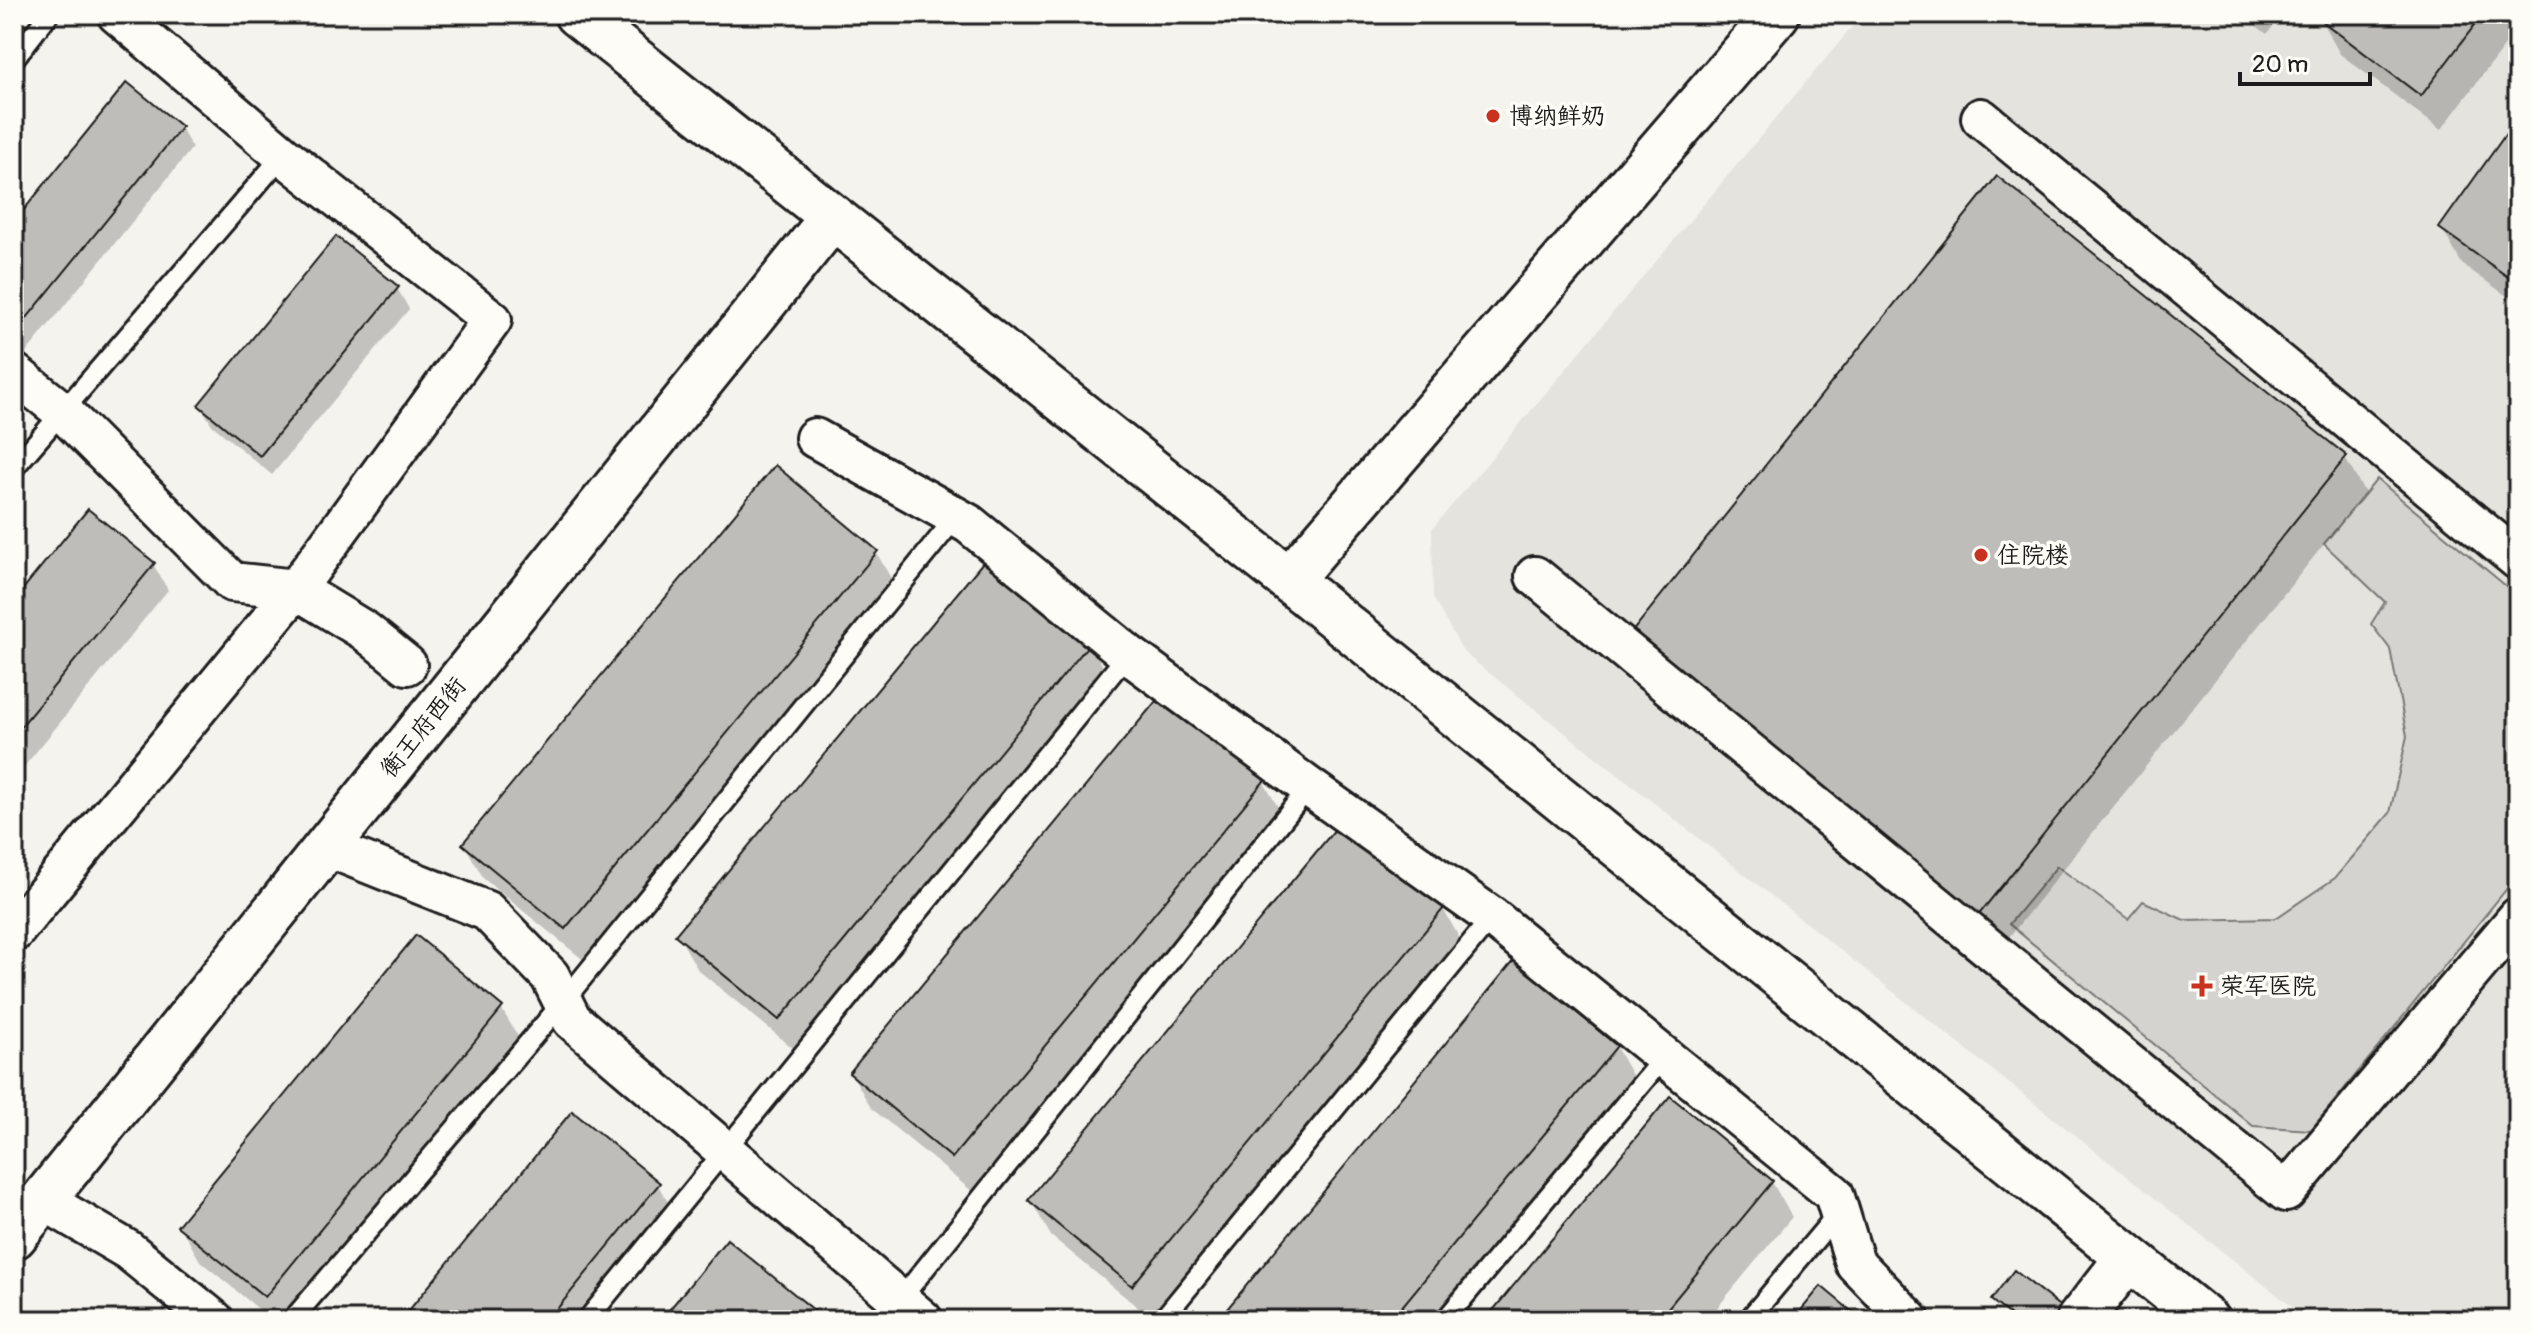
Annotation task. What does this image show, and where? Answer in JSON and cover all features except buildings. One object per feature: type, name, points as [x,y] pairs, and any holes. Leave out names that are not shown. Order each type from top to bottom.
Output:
[{"type":"street","points":[[14,932],[296,589],[492,320],[283,155],[117,14]]},
{"type":"street","points":[[577,14],[1289,580],[2206,1320]]},
{"type":"street","points":[[1289,580],[1777,14]]},
{"type":"street","points":[[1981,118],[2518,560]]},
{"type":"street","name":"衡王府西街","points":[[14,1236],[832,218]]},
{"type":"street","points":[[14,373],[62,411],[232,582],[296,589],[365,631],[407,665]]},
{"type":"street","points":[[815,438],[969,524],[1128,654],[1492,917],[1834,1194],[1855,1263],[1910,1320]]},
{"type":"street","points":[[1535,576],[2286,1192],[2518,917]]},
{"type":"street","points":[[327,847],[487,911],[550,976],[572,1020],[725,1150],[902,1313]]},
{"type":"street","points":[[43,1200],[128,1250],[214,1320]]},
{"type":"street","points":[[2079,1320],[2128,1258]]},
{"type":"lane","points":[[14,59],[49,14]]},
{"type":"lane","points":[[14,468],[283,155]]},
{"type":"lane","points":[[292,1320],[563,1002],[956,517]]},
{"type":"lane","points":[[587,1320],[1128,654]]},
{"type":"lane","points":[[902,1313],[1309,787]]},
{"type":"lane","points":[[1162,1320],[1492,917]]},
{"type":"lane","points":[[1445,1320],[1663,1058]]},
{"type":"lane","points":[[1748,1320],[1838,1213]]},
{"type":"shaded area","name":"荣军医院","points":[[1863,14],[2518,14],[2518,1320],[2309,1320],[1464,653],[1433,598],[1432,529]]},
{"type":"shaded area","points":[[2377,479],[2518,596],[2518,875],[2311,1130],[2253,1126],[2009,924],[2057,866],[2128,919],[2143,901],[2184,920],[2276,918],[2335,878],[2390,813],[2407,736],[2390,649],[2371,624],[2385,602],[2324,544]]},
{"type":"place","name":"博纳鲜奶","points":[[1493,116]]},
{"type":"place","name":"住院楼","points":[[1981,555]]},
{"type":"place","name":"荣军医院","points":[[2202,986]]}]
